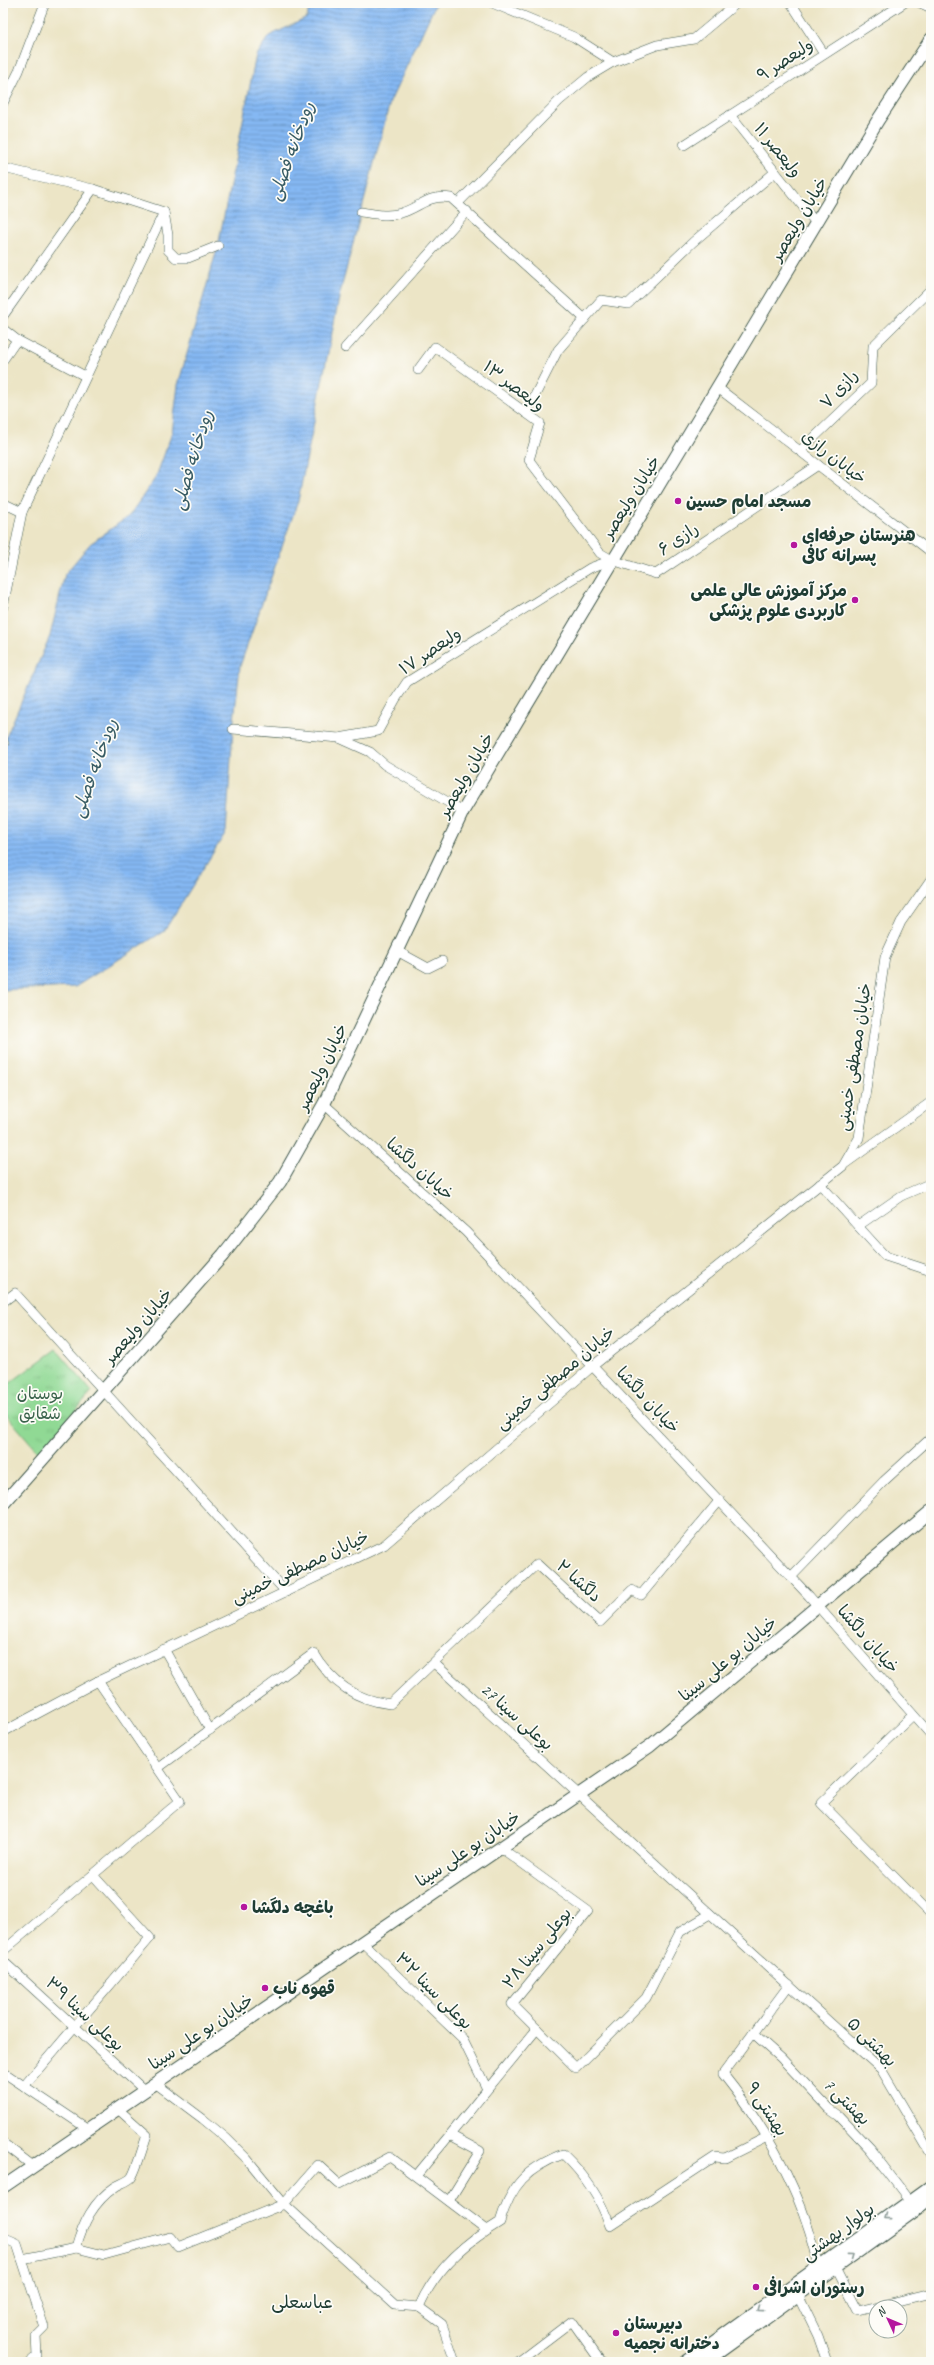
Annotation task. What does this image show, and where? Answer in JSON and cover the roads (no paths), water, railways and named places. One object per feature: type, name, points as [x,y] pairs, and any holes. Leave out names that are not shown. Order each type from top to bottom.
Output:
[{"type":"main road","name":"خیابان ولیعصر","points":[[3,1504],[223,1255],[280,1182],[324,1104],[463,811],[612,560],[718,388],[878,120],[931,39]]},
{"type":"main road","name":"خیابان بو علی سینا","points":[[3,2187],[650,1746],[931,1511]]},
{"type":"main road","name":"بولوار بهشتی","points":[[686,2362],[931,2186]]},
{"type":"main road","name":"بولوار بهشتی","points":[[705,2362],[931,2199]]},
{"type":"street","points":[[3,103],[20,71],[45,3]]},
{"type":"street","points":[[492,3],[574,37],[613,62]]},
{"type":"street","points":[[458,203],[559,101],[588,77],[613,62],[657,45],[694,38],[737,3]]},
{"type":"street","points":[[791,3],[824,54]]},
{"type":"street","name":"ولیعصر ۹","points":[[684,145],[904,3]]},
{"type":"street","points":[[920,3],[931,8]]},
{"type":"street","name":"ولیعصر ۱۱","points":[[730,115],[816,223]]},
{"type":"street","points":[[3,168],[93,189],[164,212]]},
{"type":"street","points":[[526,413],[558,350],[601,300],[628,304],[693,242],[775,172]]},
{"type":"street","points":[[3,316],[93,189]]},
{"type":"street","points":[[361,212],[383,215],[401,214],[438,196],[450,198],[467,211],[585,319]]},
{"type":"street","points":[[345,348],[467,211]]},
{"type":"street","points":[[164,212],[168,235],[168,250],[176,258],[188,258],[218,246]]},
{"type":"street","points":[[3,607],[22,512],[85,376],[164,212]]},
{"type":"street","name":"رازی ۷","points":[[800,451],[871,383],[873,346],[931,289]]},
{"type":"street","points":[[3,329],[17,340],[85,376]]},
{"type":"street","points":[[3,360],[17,340]]},
{"type":"street","name":"ولیعصر ۱۳","points":[[418,370],[435,347],[540,423],[529,460],[600,553],[612,560]]},
{"type":"street","name":"خیابان رازی","points":[[718,388],[931,552]]},
{"type":"street","name":"رازی ۶","points":[[612,560],[656,574],[818,465]]},
{"type":"street","points":[[3,502],[22,512]]},
{"type":"street","name":"ولیعصر ۱۷","points":[[340,738],[378,731],[407,682],[590,568],[612,560]]},
{"type":"street","points":[[233,729],[340,738],[370,752],[385,765],[463,811]]},
{"type":"street","name":"خیابان مصطفی خمینی","points":[[3,1732],[98,1681],[384,1545],[594,1365],[843,1166],[859,1138],[885,957],[901,922],[931,879]]},
{"type":"street","points":[[396,951],[428,968],[442,961]]},
{"type":"street","points":[[843,1166],[931,1102]]},
{"type":"street","name":"خیابان دلگشا","points":[[324,1104],[466,1232],[594,1365],[818,1606],[931,1735]]},
{"type":"street","points":[[858,1226],[901,1196],[931,1183]]},
{"type":"street","points":[[820,1184],[885,1256],[931,1271]]},
{"type":"street","points":[[3,1302],[15,1293],[286,1592]]},
{"type":"street","points":[[791,1577],[884,1481],[931,1438]]},
{"type":"street","name":"دلگشا ۲","points":[[210,1730],[314,1653],[325,1670],[340,1685],[364,1698],[390,1704],[537,1564],[600,1622],[632,1590],[641,1595],[720,1500]]},
{"type":"street","points":[[158,1768],[210,1730],[164,1649]]},
{"type":"street","name":"بوعلی سینا 27","points":[[434,1663],[710,1914]]},
{"type":"street","points":[[3,1951],[180,1801],[98,1681]]},
{"type":"street","points":[[913,1715],[821,1803],[931,1914]]},
{"type":"street","name":"بوعلی سینا ۲۸","points":[[501,1848],[588,1911],[512,2004],[576,2068],[646,1998],[680,1932],[710,1914]]},
{"type":"street","points":[[24,2086],[150,1938],[93,1875]]},
{"type":"street","name":"بهشتی ۵","points":[[710,1914],[881,2069],[931,2154]]},
{"type":"street","name":"بوعلی سینا ۳۲","points":[[362,1942],[462,2038],[487,2089]]},
{"type":"street","name":"بوعلی سینا ۳۹","points":[[3,1961],[144,2090]]},
{"type":"street","name":"بهشتی ۹","points":[[789,1985],[723,2074],[740,2094],[767,2137],[800,2201],[814,2239],[819,2266]]},
{"type":"street","points":[[416,2176],[536,2029]]},
{"type":"street","name":"بهشتی 7","points":[[753,2033],[781,2058],[829,2109],[839,2116],[870,2149],[910,2201]]},
{"type":"street","points":[[3,2072],[88,2129]]},
{"type":"street","points":[[155,2083],[186,2105],[226,2138],[256,2170],[284,2204],[395,2306],[419,2307],[442,2324],[456,2362]]},
{"type":"street","points":[[76,2248],[81,2230],[97,2204],[115,2187],[131,2178],[147,2134],[118,2109]]},
{"type":"street","points":[[448,2201],[480,2151],[450,2135]]},
{"type":"street","points":[[419,2307],[427,2287],[440,2271],[454,2256],[487,2230],[500,2222],[506,2204],[516,2186],[529,2172],[545,2161],[563,2154],[587,2179],[604,2209],[610,2226],[715,2157],[725,2158],[767,2137]]},
{"type":"street","points":[[3,2143],[33,2166]]},
{"type":"street","points":[[22,2259],[76,2248],[104,2255],[170,2237],[178,2248],[284,2204],[318,2165],[339,2184],[390,2157],[487,2230]]},
{"type":"street","points":[[3,2238],[17,2244],[44,2327],[36,2335],[37,2356],[30,2362]]},
{"type":"street","points":[[836,2268],[858,2311],[931,2293]]},
{"type":"street","points":[[798,2295],[818,2336],[827,2362]]},
{"type":"street","points":[[518,2362],[572,2321],[601,2362]]},
{"type":"water","name":"رودخانه فصلی","points":[[310,3],[436,3],[390,102],[340,293],[298,501],[240,666],[233,729],[226,832],[164,931],[75,987],[3,990],[3,744],[50,636],[65,574],[90,544],[129,516],[156,477],[172,433],[178,385],[218,246],[256,55],[269,36],[307,18]]},
{"type":"place","name":"مسجد امام حسین","points":[[678,501]]},
{"type":"place","name":"هنرستان حرفه‌ای پسرانه کافی","points":[[794,545]]},
{"type":"place","name":"مرکز آموزش عالی علمی کاربردی علوم پزشکی","points":[[855,600]]},
{"type":"place","name":"باغچه دلگشا","points":[[244,1907]]},
{"type":"place","name":"قهوه ناب","points":[[265,1988]]},
{"type":"place","name":"رستوران اشرافی","points":[[756,2287]]},
{"type":"place","name":"دبیرستان دخترانه نجمیه","points":[[616,2333]]},
{"type":"district","name":"عباسعلی","points":[[302,2302]]},
{"type":"park label","name":"بوستان شقایق","points":[[40,1403]]}]
